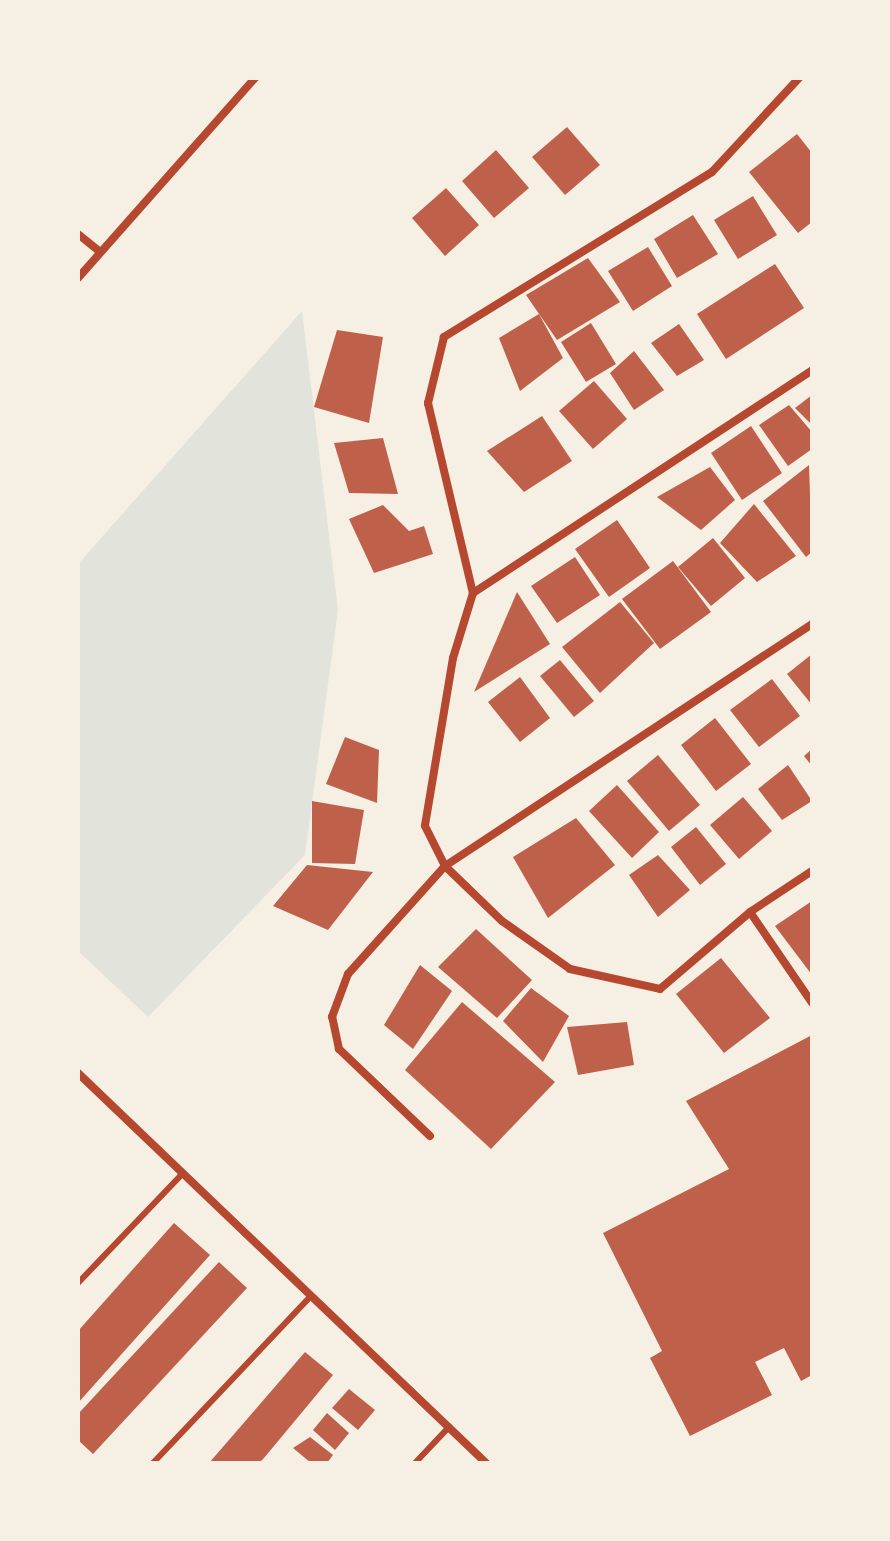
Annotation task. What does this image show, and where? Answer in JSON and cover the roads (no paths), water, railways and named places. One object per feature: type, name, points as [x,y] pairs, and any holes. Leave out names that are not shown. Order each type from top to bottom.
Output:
[{"type":"street","points":[[78,278],[255,78]]},
{"type":"street","points":[[799,78],[712,172],[444,337],[428,403],[473,593],[453,658],[425,826],[445,866],[502,921],[570,969],[660,989],[750,912],[812,871]]},
{"type":"street","points":[[78,234],[100,252]]},
{"type":"street","points":[[473,593],[812,370]]},
{"type":"street","points":[[430,1136],[339,1049],[332,1017],[348,974],[445,866],[812,624]]},
{"type":"street","points":[[750,912],[812,1003]]},
{"type":"street","points":[[78,1073],[486,1463]]},
{"type":"lane","points":[[78,1283],[183,1173]]},
{"type":"lane","points":[[153,1463],[311,1296]]},
{"type":"lane","points":[[415,1463],[449,1427]]}]
